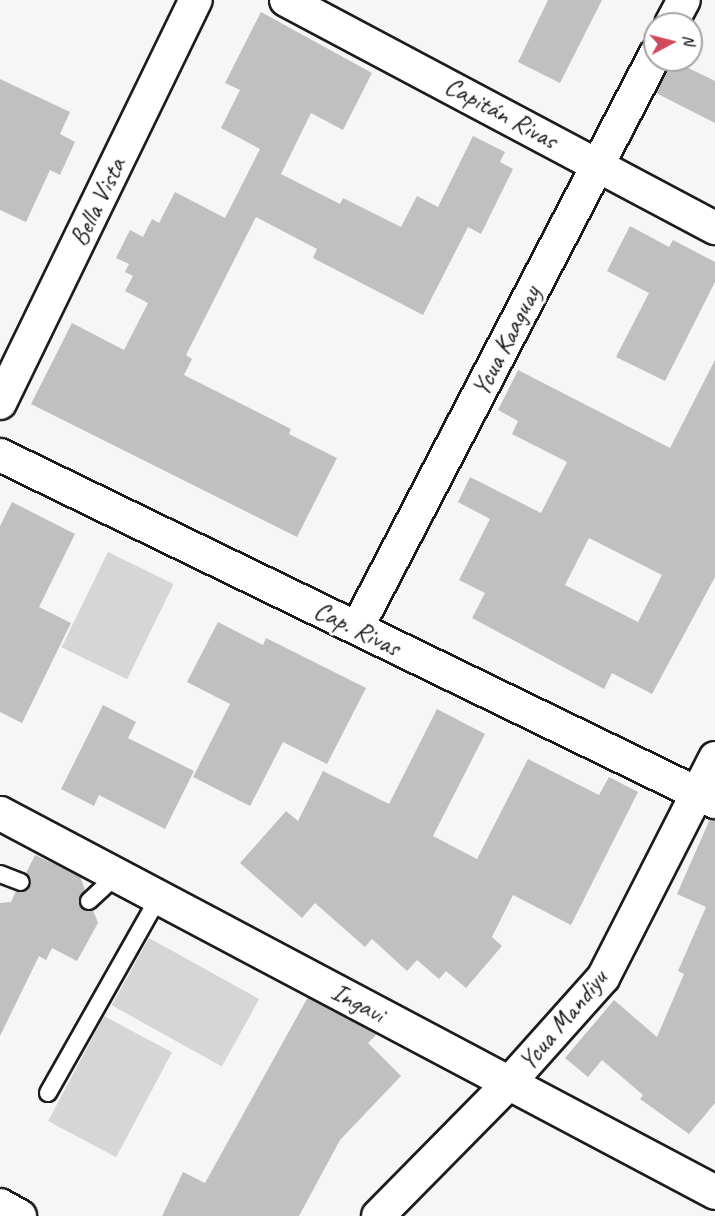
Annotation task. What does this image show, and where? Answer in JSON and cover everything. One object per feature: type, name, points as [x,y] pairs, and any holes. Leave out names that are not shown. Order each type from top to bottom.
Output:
[{"type":"main road","name":"Ingavi","points":[[0,813],[715,1192]]},
{"type":"street","name":"Bella Vista","points":[[0,403],[196,0]]},
{"type":"street","name":"Capitán Rivas","points":[[286,0],[715,228]]},
{"type":"street","name":"Ycua Kaaguay","points":[[357,628],[646,72]]},
{"type":"street","name":"Cap. Rivas","points":[[0,455],[707,798]]},
{"type":"street","name":"Ycua Mandiyu","points":[[378,1216],[509,1083],[603,978],[707,798],[715,758]]},
{"type":"street","points":[[0,1205],[20,1216]]},
{"type":"lane","points":[[0,874],[21,882]]},
{"type":"lane","points":[[89,901],[117,875]]},
{"type":"lane","points":[[48,1093],[159,897]]},
{"type":"shaded area","points":[[108,552],[174,584],[127,679],[62,647]]},
{"type":"shaded area","points":[[149,938],[259,999],[222,1066],[112,1005]]},
{"type":"shaded area","points":[[104,1016],[172,1052],[116,1157],[48,1121]]},
{"type":"building","points":[[548,0],[602,0],[560,83],[518,62]]},
{"type":"building","points":[[261,12],[372,73],[343,130],[311,113],[281,174],[340,204],[343,198],[401,227],[417,196],[438,207],[473,136],[505,152],[500,162],[513,169],[481,234],[468,227],[423,315],[313,258],[317,249],[256,217],[186,355],[192,359],[184,375],[291,429],[289,434],[337,458],[297,537],[31,404],[72,323],[124,350],[148,303],[125,291],[133,276],[125,272],[129,264],[116,258],[130,230],[143,237],[152,219],[159,223],[175,192],[225,218],[260,149],[221,128],[240,90],[225,83]]},
{"type":"building","points":[[666,72],[697,72],[715,81],[715,123],[656,93]]},
{"type":"building","points":[[0,79],[70,112],[60,134],[75,142],[60,175],[50,170],[26,222],[0,210]]},
{"type":"building","points":[[630,226],[669,247],[673,240],[715,262],[715,282],[665,381],[616,357],[649,293],[607,271]]},
{"type":"building","points":[[715,360],[715,577],[652,694],[612,673],[604,689],[472,618],[485,593],[459,580],[490,519],[458,502],[470,477],[541,513],[567,462],[512,434],[518,421],[498,410],[518,370],[670,448]],"holes":[[[589,538],[662,575],[638,622],[565,585]]]},
{"type":"building","points":[[12,502],[75,534],[39,607],[71,623],[22,723],[0,712],[0,526]]},
{"type":"building","points":[[218,622],[263,645],[266,638],[366,688],[327,764],[283,742],[250,806],[193,777],[230,704],[187,682]]},
{"type":"building","points":[[103,705],[136,722],[128,738],[194,771],[165,829],[99,795],[94,806],[61,789]]},
{"type":"building","points":[[437,709],[485,734],[433,836],[477,859],[528,759],[599,795],[609,777],[638,792],[571,925],[513,895],[492,937],[502,946],[466,988],[446,971],[439,979],[417,960],[407,971],[372,939],[365,947],[315,903],[302,918],[240,863],[286,811],[298,821],[323,771],[389,804]]},
{"type":"building","points":[[710,819],[715,820],[715,1103],[689,1134],[640,1099],[643,1095],[602,1060],[588,1077],[565,1058],[614,1000],[657,1037],[684,974],[678,971],[706,907],[677,894]]},
{"type":"building","points":[[35,855],[80,876],[85,890],[79,904],[85,911],[93,910],[98,923],[77,961],[52,948],[46,960],[39,956],[0,1036],[0,903],[11,902],[16,891],[28,890],[31,881],[26,873]]},
{"type":"building","points":[[308,997],[377,1034],[368,1043],[401,1076],[340,1140],[299,1216],[162,1216],[183,1172],[205,1183]]}]
